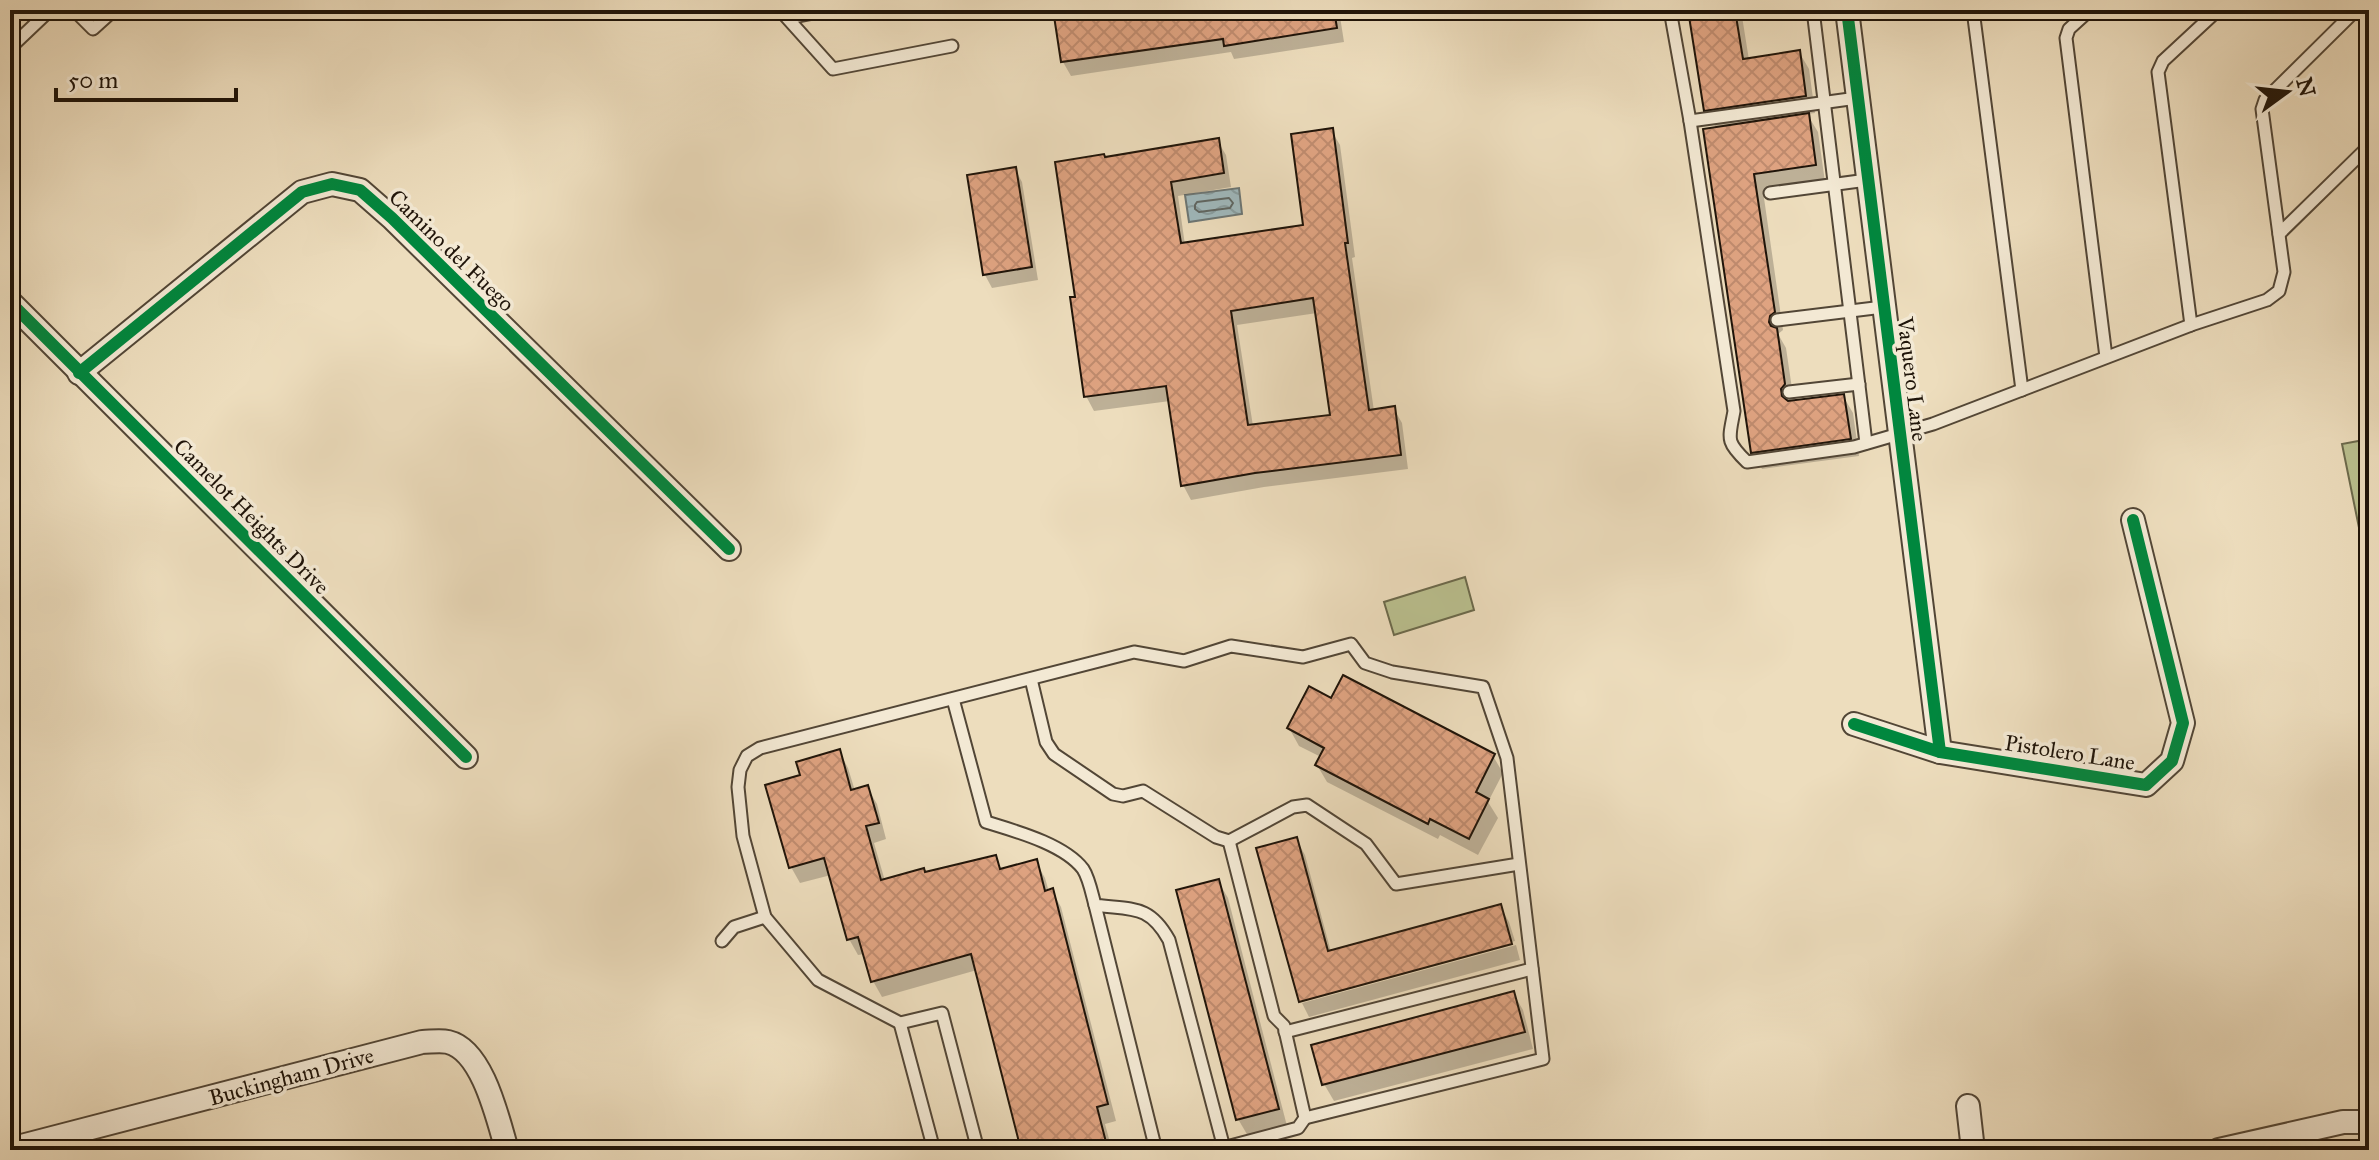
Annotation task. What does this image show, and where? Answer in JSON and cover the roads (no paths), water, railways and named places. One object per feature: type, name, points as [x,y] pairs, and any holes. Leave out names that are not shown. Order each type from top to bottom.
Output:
[{"type":"street","name":"Vaquero Lane","points":[[1847,10],[1940,752]]},
{"type":"street","name":"Camino del Fuego","points":[[79,373],[302,192],[332,184],[360,190],[729,549]]},
{"type":"street","name":"Camelot Heights Drive","points":[[10,302],[466,757]]},
{"type":"street","name":"Pistolero Lane","points":[[1854,724],[1940,752],[2146,785],[2172,761],[2183,723],[2133,520]]},
{"type":"street","name":"Buckingham Drive","points":[[10,1149],[422,1042],[449,1042],[469,1053],[487,1086],[507,1150]]},
{"type":"street","points":[[1968,1106],[1973,1150]]},
{"type":"street","points":[[2219,1150],[2343,1122],[2369,1122]]},
{"type":"lane","points":[[12,41],[50,10]]},
{"type":"lane","points":[[74,10],[93,29],[114,10]]},
{"type":"lane","points":[[784,14],[829,10]]},
{"type":"lane","points":[[1670,10],[1734,411],[1729,439],[1747,462],[1801,456],[1866,443],[1933,424],[2191,325],[2267,300],[2279,291],[2284,272],[2262,109],[2265,100],[2356,10]]},
{"type":"lane","points":[[1813,10],[1866,443]]},
{"type":"lane","points":[[1973,10],[2022,390]]},
{"type":"lane","points":[[2090,10],[2069,29],[2066,38],[2106,357]]},
{"type":"lane","points":[[2191,325],[2158,72],[2163,61],[2218,10]]},
{"type":"lane","points":[[784,14],[833,69],[952,46]]},
{"type":"lane","points":[[1690,121],[1857,98]]},
{"type":"lane","points":[[2279,234],[2369,146]]},
{"type":"lane","points":[[1770,193],[1867,180]]},
{"type":"lane","points":[[1777,320],[1883,307]]},
{"type":"lane","points":[[1789,392],[1859,384]]},
{"type":"lane","points":[[978,1150],[942,1013],[900,1023],[818,980],[765,917],[743,836],[738,787],[740,770],[747,756],[760,748],[1134,652],[1184,661],[1231,646],[1303,657],[1351,644],[1365,663],[1392,672],[1483,687],[1507,758],[1543,1059],[1305,1118],[1298,1128],[1219,1149],[1169,940],[1159,923],[1144,912],[1095,905]]},
{"type":"lane","points":[[1031,679],[1046,742],[1054,754],[1113,794],[1123,796],[1143,791],[1216,837],[1229,841],[1293,807],[1307,805],[1366,844],[1396,884],[1519,864]]},
{"type":"lane","points":[[953,699],[986,822],[1041,842],[1065,854],[1084,870],[1156,1150]]},
{"type":"lane","points":[[1229,841],[1274,1016],[1284,1026],[1305,1118]]},
{"type":"lane","points":[[722,941],[734,927],[765,917]]},
{"type":"lane","points":[[1285,1032],[1532,969]]},
{"type":"lane","points":[[900,1023],[934,1150]]},
{"type":"water","points":[[1239,188],[1242,214],[1189,222],[1185,195]]}]
